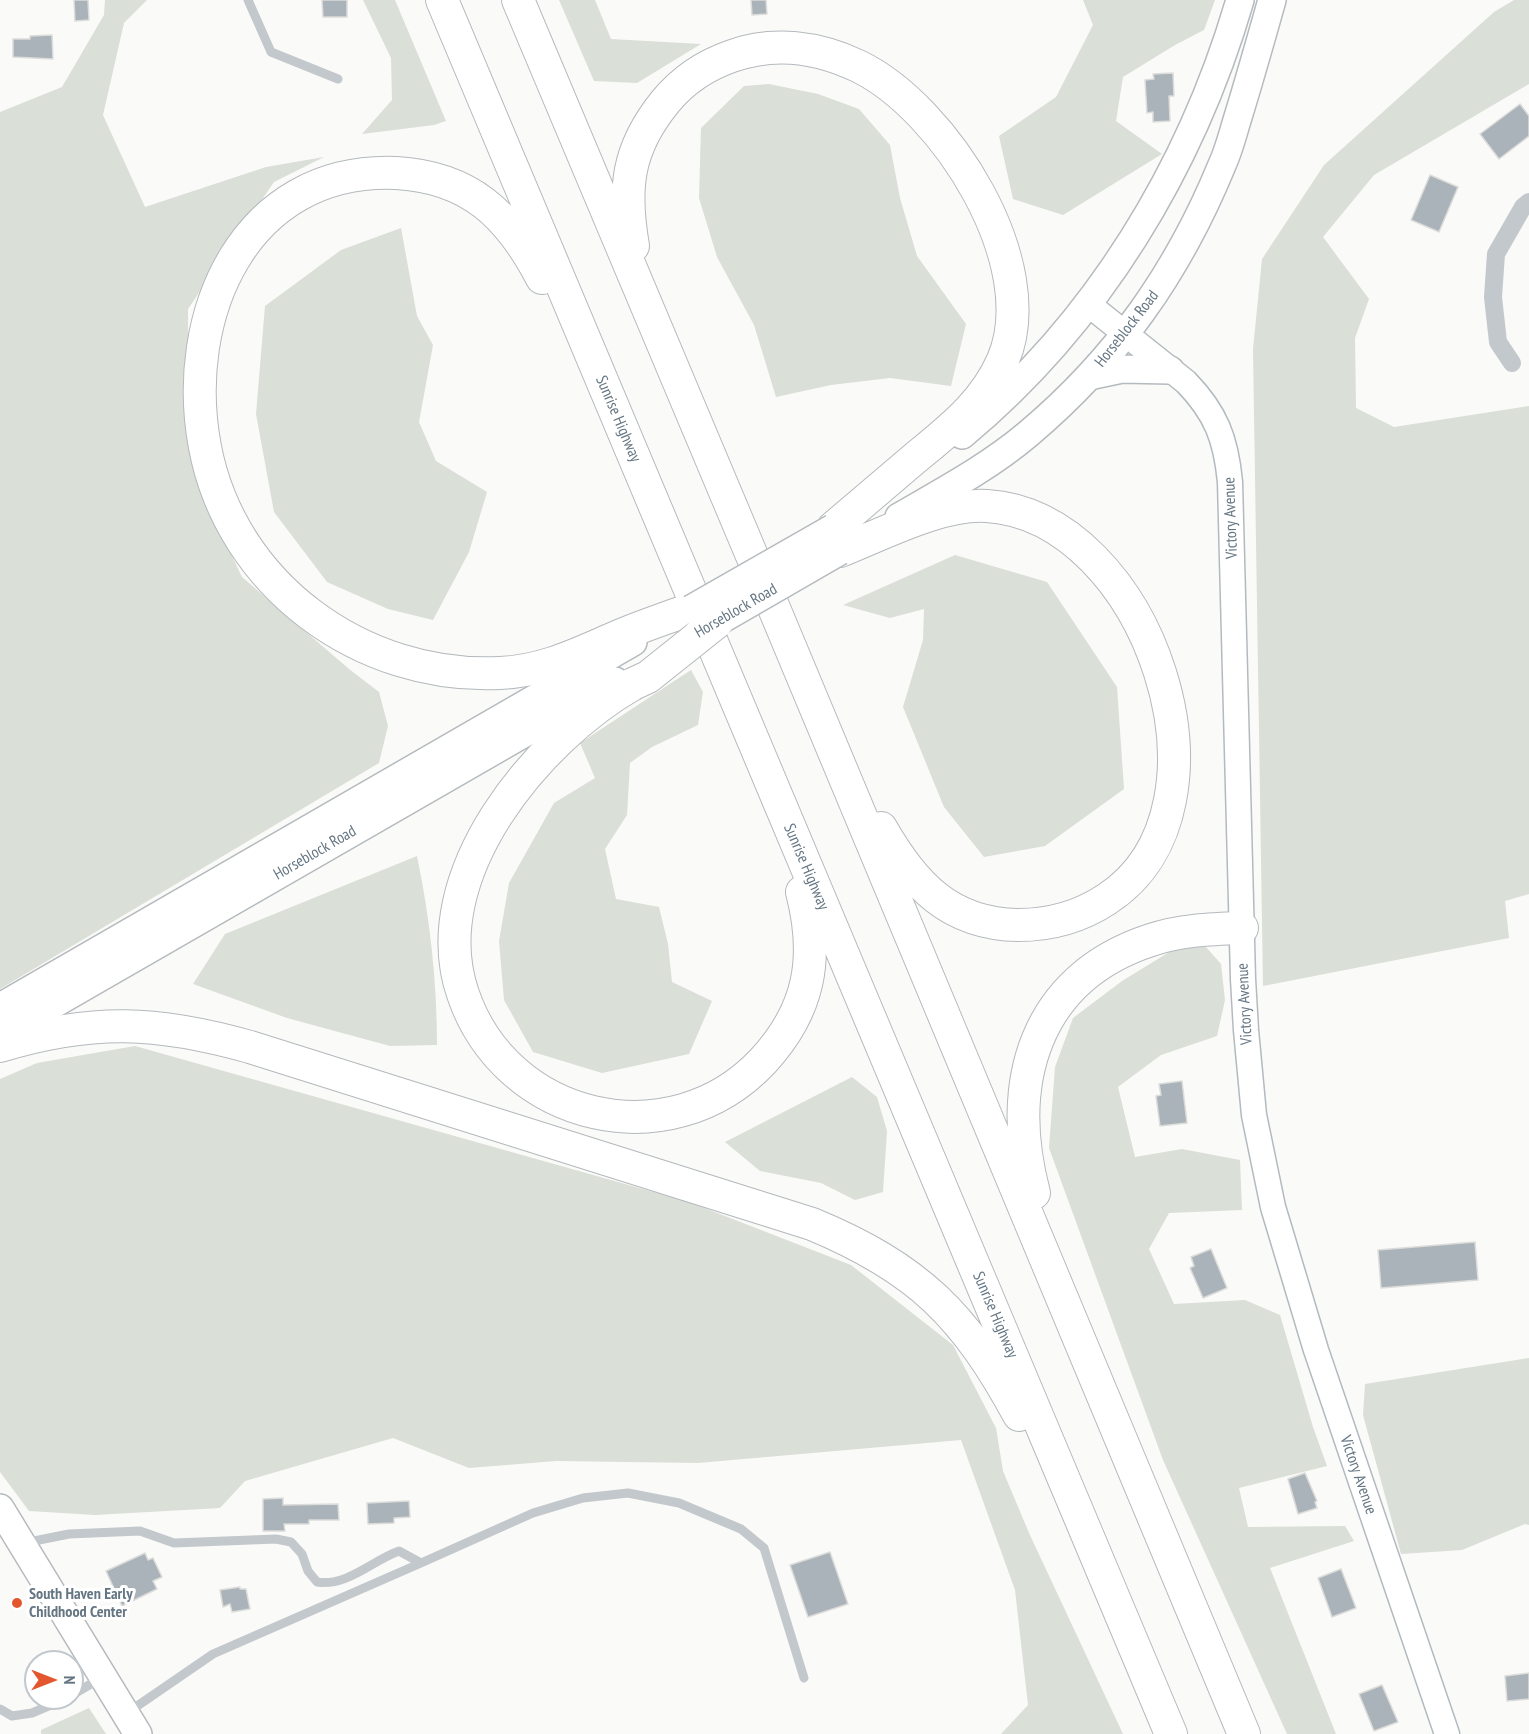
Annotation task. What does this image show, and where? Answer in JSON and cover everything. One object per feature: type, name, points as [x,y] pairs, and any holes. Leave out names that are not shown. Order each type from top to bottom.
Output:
[{"type":"highway","name":"Sunrise Highway","points":[[442,0],[1171,1734]]},
{"type":"highway","points":[[518,0],[1244,1734]]},
{"type":"highway","points":[[641,295],[627,213],[628,184],[636,154],[655,115],[669,97],[684,82],[720,60],[760,49],[779,47],[819,52],[840,59],[861,68],[900,95],[943,139],[974,184],[993,222],[1011,287],[1009,341],[995,376],[975,406],[836,539]]},
{"type":"highway","points":[[606,391],[533,263],[514,234],[495,212],[471,194],[444,182],[423,177],[383,173],[342,178],[303,192],[277,209],[248,237],[227,270],[210,314],[201,366],[201,420],[205,450],[222,501],[248,549],[284,592],[304,611],[351,641],[401,661],[453,672],[503,673],[575,657],[624,662],[648,676],[704,615]]},
{"type":"highway","points":[[817,713],[885,834],[909,870],[936,899],[948,907],[977,919],[1009,925],[1044,924],[1079,914],[1096,906],[1127,884],[1141,870],[1161,835],[1172,785],[1173,749],[1167,703],[1157,662],[1144,632],[1121,591],[1081,545],[1052,525],[1027,515],[1003,508],[972,506],[956,508],[836,539]]},
{"type":"highway","points":[[704,615],[624,662],[599,706],[552,747],[513,791],[473,860],[458,907],[454,952],[463,994],[482,1035],[495,1053],[530,1085],[559,1101],[597,1114],[617,1117],[660,1116],[680,1112],[720,1095],[755,1070],[782,1037],[802,999],[808,978],[811,937],[802,894],[762,762]]},
{"type":"highway","points":[[1059,1290],[1028,1173],[1022,1129],[1024,1089],[1028,1067],[1042,1030],[1052,1012],[1077,983],[1121,952],[1153,939],[1184,932],[1242,928]]},
{"type":"highway","points":[[0,1046],[53,1031],[92,1027],[143,1026],[196,1033],[250,1047],[776,1212],[836,1234],[877,1254],[906,1274],[950,1311],[968,1333],[1003,1386],[1039,1456],[1093,1548]]},
{"type":"main road","name":"Horseblock Road","points":[[836,539],[971,428],[1014,388],[1088,304],[1137,232],[1183,150],[1215,74],[1240,0]]},
{"type":"main road","name":"Horseblock Road","points":[[704,615],[836,539],[932,498],[1028,435],[1089,376],[1156,295],[1188,239],[1223,164],[1272,0]]},
{"type":"main road","points":[[1089,376],[1122,369],[1170,370]]},
{"type":"main road","name":"Horseblock Road","points":[[0,1007],[624,662]]},
{"type":"main road","name":"Horseblock Road","points":[[0,1035],[624,662]]},
{"type":"main road","points":[[0,1508],[132,1724]]},
{"type":"street","points":[[1512,363],[1498,342],[1493,297],[1496,254],[1523,207],[1529,202]]},
{"type":"street","name":"Victory Avenue","points":[[1088,304],[1186,382],[1209,409],[1223,436],[1229,466],[1245,1030],[1254,1115],[1273,1207],[1319,1360],[1447,1734]]},
{"type":"lane","points":[[248,0],[271,52],[338,79]]},
{"type":"lane","points":[[132,1724],[213,1654],[533,1513],[583,1498],[628,1493],[679,1503],[741,1529],[764,1548],[804,1678]]},
{"type":"lane","points":[[21,1544],[69,1534],[140,1531],[174,1543],[276,1539],[291,1542],[302,1554],[308,1571],[317,1582],[326,1583],[352,1575],[376,1564],[384,1556],[399,1551],[421,1563]]},
{"type":"lane","points":[[84,1688],[103,1677]]},
{"type":"lane","points":[[0,1709],[12,1716],[39,1710]]},
{"type":"shaded area","points":[[105,0],[147,0],[124,23],[103,115],[145,207],[266,167],[324,157],[274,182],[188,309],[188,422],[203,495],[242,577],[379,692],[388,726],[379,763],[0,989],[0,112],[62,87],[104,15]]},
{"type":"shaded area","points":[[363,0],[395,0],[446,121],[434,125],[362,134],[392,100],[391,58]]},
{"type":"shaded area","points":[[559,0],[595,0],[611,39],[701,44],[637,83],[594,81]]},
{"type":"shaded area","points":[[1083,0],[1215,0],[1204,30],[1123,77],[1116,121],[1162,154],[1063,215],[1013,199],[999,136],[1056,97],[1093,25]]},
{"type":"shaded area","points":[[1514,0],[1529,0],[1529,84],[1374,175],[1323,237],[1369,299],[1355,338],[1356,408],[1394,427],[1529,406],[1529,894],[1505,901],[1509,938],[1263,986],[1253,349],[1262,259],[1324,165],[1494,12]]},
{"type":"shaded area","points":[[769,84],[818,94],[859,109],[890,145],[900,198],[917,256],[966,324],[951,386],[890,378],[831,385],[776,397],[754,325],[717,257],[699,198],[701,128],[744,86]]},
{"type":"shaded area","points":[[401,228],[417,316],[433,345],[419,422],[436,461],[487,492],[469,552],[433,620],[388,609],[327,582],[274,512],[256,414],[265,306],[341,250]]},
{"type":"shaded area","points":[[955,555],[1047,582],[1117,687],[1124,789],[1045,846],[984,857],[944,807],[903,707],[923,640],[924,609],[890,618],[843,605]]},
{"type":"shaded area","points":[[691,670],[703,692],[698,725],[652,747],[630,763],[627,815],[605,849],[616,899],[659,907],[668,944],[672,982],[712,1001],[689,1054],[602,1073],[533,1052],[504,1000],[499,941],[509,883],[554,803],[595,778],[580,743]]},
{"type":"shaded area","points":[[417,856],[432,950],[437,1045],[390,1046],[287,1018],[193,984],[225,934]]},
{"type":"shaded area","points":[[1179,946],[1206,947],[1221,964],[1225,1000],[1217,1036],[1161,1055],[1118,1087],[1135,1157],[1182,1149],[1240,1160],[1242,1210],[1169,1213],[1149,1249],[1174,1304],[1245,1300],[1280,1315],[1327,1466],[1239,1488],[1248,1527],[1345,1526],[1354,1541],[1270,1568],[1336,1734],[1287,1734],[1163,1460],[1049,1148],[1055,1067],[1073,1018],[1122,981]]},
{"type":"shaded area","points":[[135,1046],[689,1202],[851,1265],[953,1345],[996,1428],[1003,1471],[1029,1533],[1123,1734],[1001,1734],[1028,1705],[1015,1590],[961,1440],[698,1463],[556,1461],[469,1468],[393,1438],[245,1481],[220,1508],[95,1515],[29,1511],[0,1472],[0,1079],[37,1063]]},
{"type":"shaded area","points":[[852,1077],[877,1097],[887,1131],[883,1192],[855,1200],[821,1183],[760,1171],[725,1142]]},
{"type":"shaded area","points":[[1529,1358],[1529,1525],[1525,1524],[1462,1550],[1401,1554],[1363,1415],[1365,1384]]},
{"type":"shaded area","points":[[89,1708],[106,1734],[41,1734],[41,1730]]},
{"type":"building","points":[[74,0],[88,0],[89,20],[75,21]]},
{"type":"building","points":[[322,0],[347,0],[347,17],[323,17]]},
{"type":"building","points":[[751,0],[766,0],[767,14],[752,15]]},
{"type":"building","points":[[52,35],[53,59],[13,57],[13,39]]},
{"type":"building","points":[[1173,73],[1174,96],[1169,96],[1170,121],[1153,122],[1153,112],[1147,113],[1145,80],[1154,79],[1153,74]]},
{"type":"building","points":[[1520,104],[1529,116],[1529,136],[1499,159],[1480,134]]},
{"type":"building","points":[[1430,175],[1458,187],[1439,232],[1411,220]]},
{"type":"building","points":[[1182,1081],[1187,1123],[1160,1126],[1156,1096],[1161,1095],[1159,1084]]},
{"type":"building","points":[[1475,1242],[1478,1280],[1381,1288],[1378,1250]]},
{"type":"building","points":[[1211,1249],[1227,1288],[1203,1298],[1190,1268],[1194,1266],[1191,1257]]},
{"type":"building","points":[[1305,1473],[1317,1501],[1315,1502],[1317,1508],[1298,1514],[1288,1479]]},
{"type":"building","points":[[283,1498],[283,1505],[338,1504],[339,1520],[309,1520],[309,1524],[284,1524],[285,1531],[263,1531],[263,1499]]},
{"type":"building","points":[[409,1501],[410,1517],[394,1518],[394,1523],[368,1524],[367,1503]]},
{"type":"building","points":[[830,1552],[848,1604],[808,1617],[790,1565]]},
{"type":"building","points":[[145,1553],[148,1560],[153,1558],[162,1577],[153,1581],[157,1589],[122,1606],[106,1571]]},
{"type":"building","points":[[1341,1569],[1356,1608],[1332,1617],[1318,1578]]},
{"type":"building","points":[[240,1587],[240,1589],[246,1589],[250,1609],[232,1612],[230,1604],[223,1607],[220,1590]]},
{"type":"building","points":[[1529,1673],[1529,1699],[1507,1701],[1505,1676]]},
{"type":"building","points":[[1382,1685],[1398,1722],[1374,1731],[1359,1694]]},
{"type":"place","name":"South Haven Early Childhood Center","points":[[17,1603]]}]
